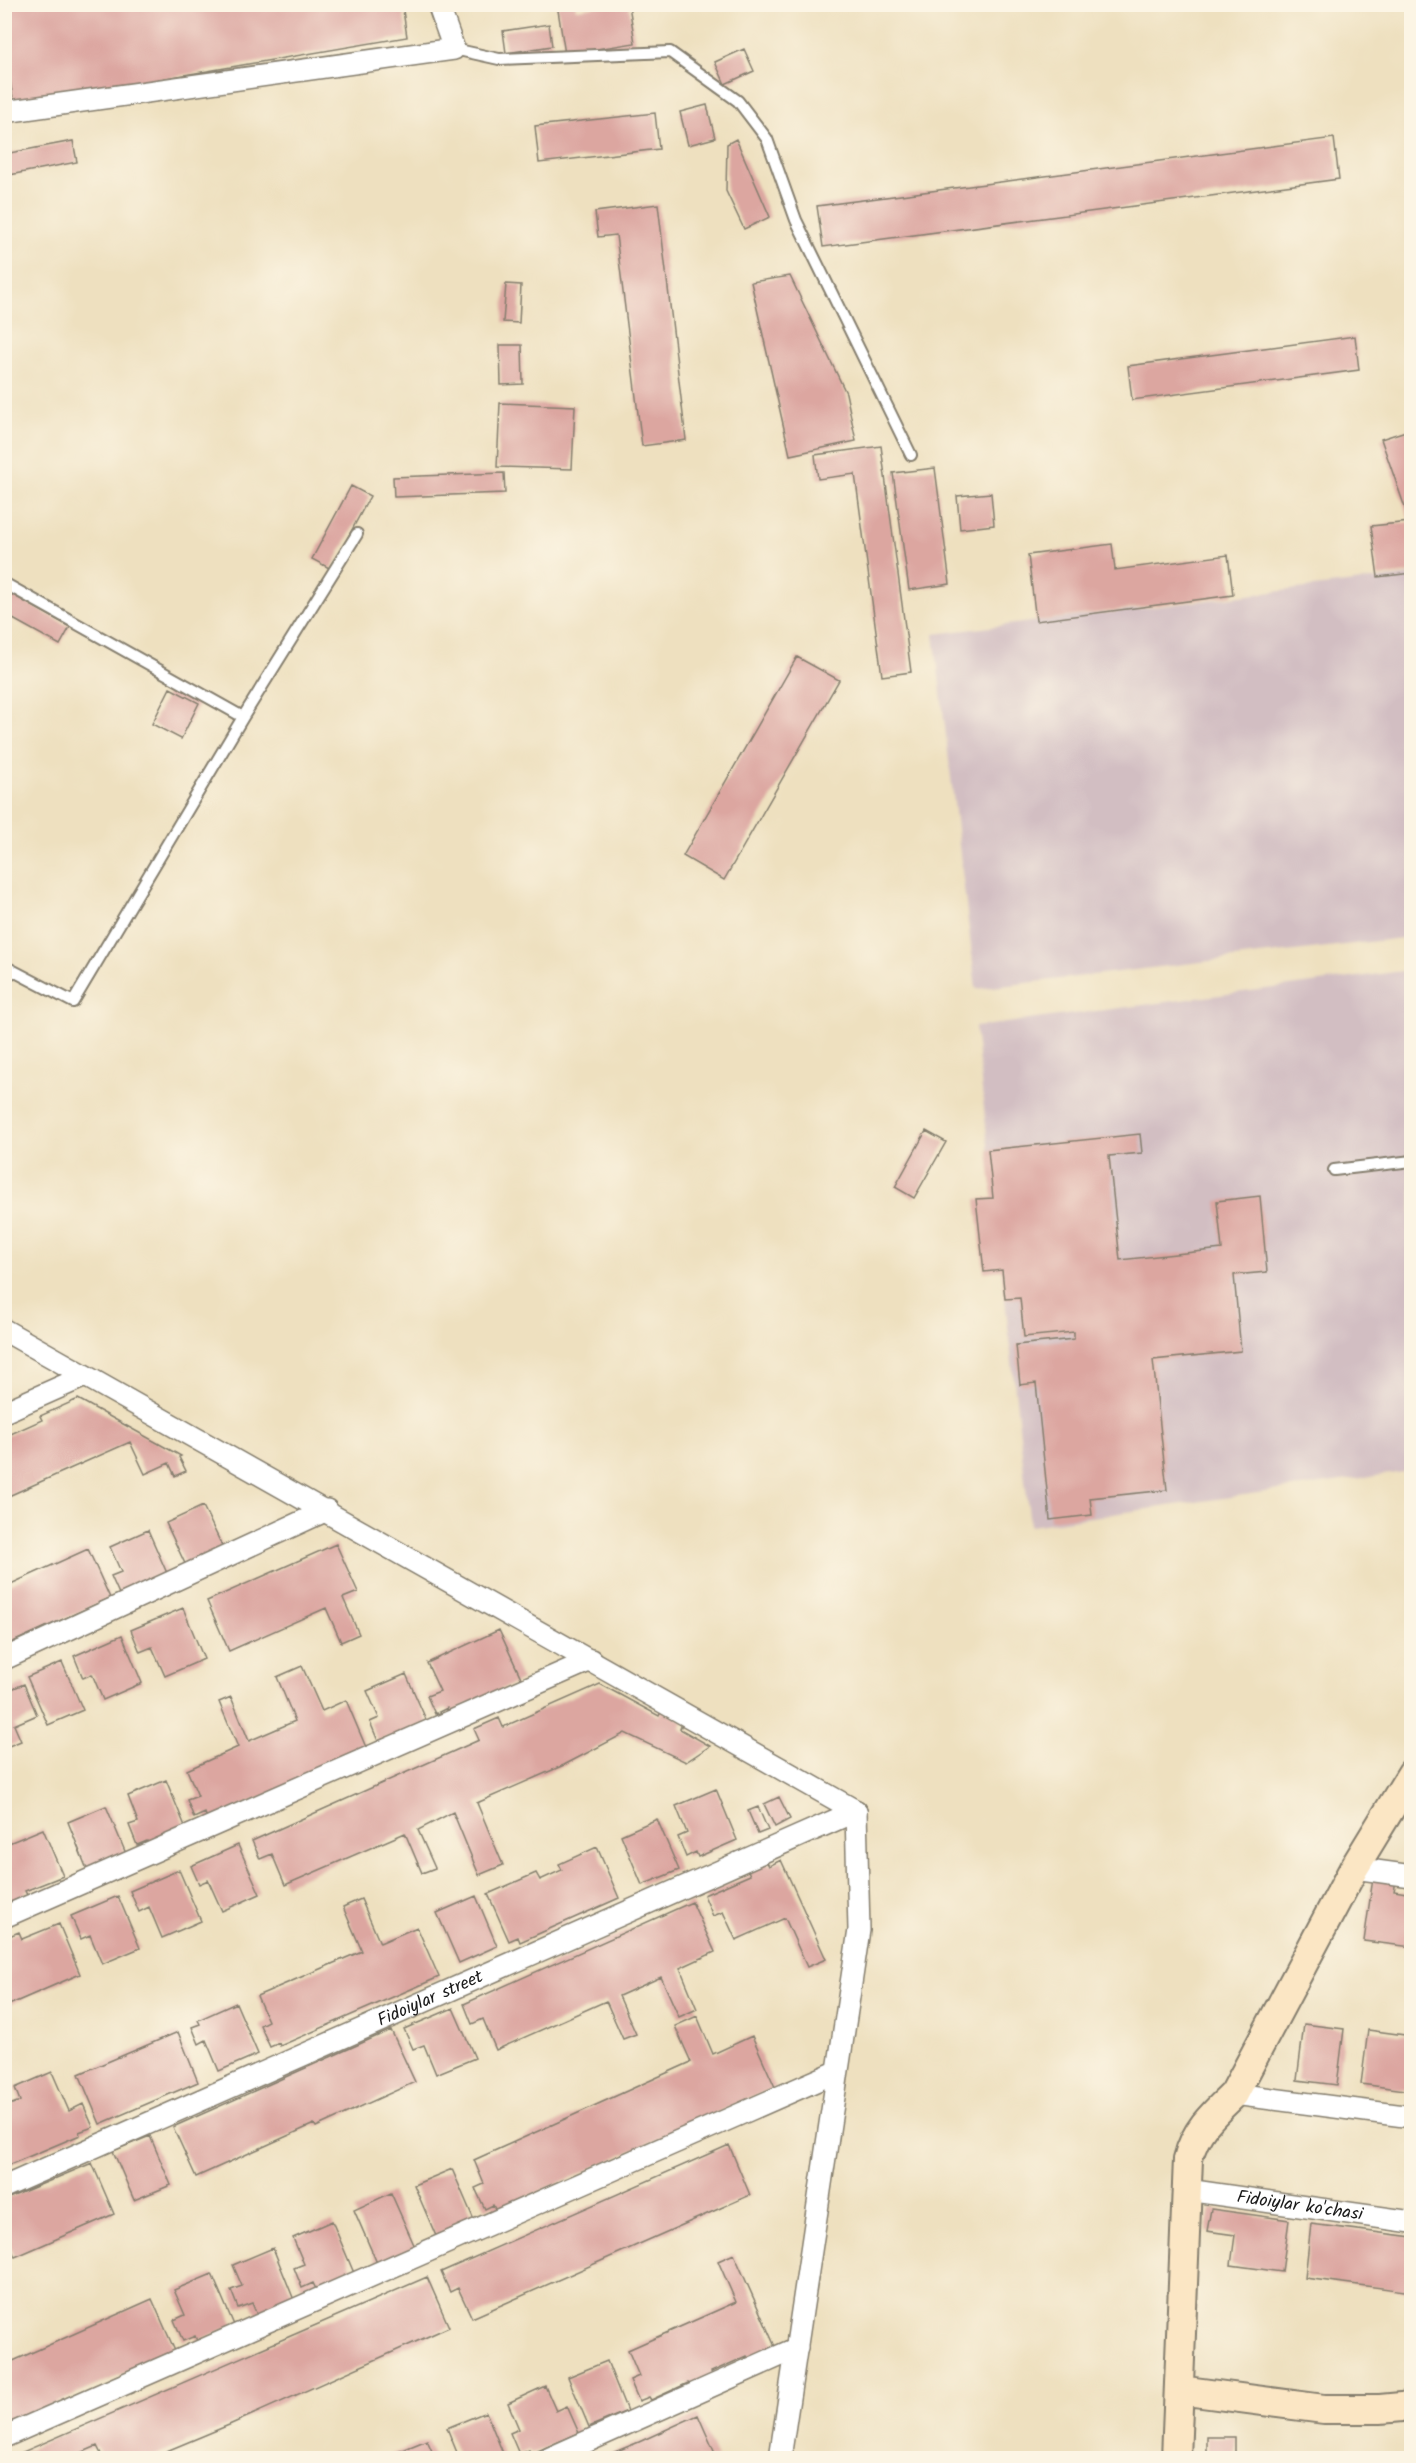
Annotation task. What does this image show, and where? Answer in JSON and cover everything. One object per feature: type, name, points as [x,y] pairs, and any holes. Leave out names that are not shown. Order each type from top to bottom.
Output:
[{"type":"street","points":[[4,112],[454,49],[438,4]]},
{"type":"street","points":[[4,1330],[327,1510],[856,1811],[859,1930],[780,2458]]},
{"type":"street","points":[[4,1412],[85,1376]]},
{"type":"street","points":[[4,1659],[327,1510]]},
{"type":"street","points":[[4,1917],[591,1660]]},
{"type":"street","points":[[1176,2458],[1188,2159],[1196,2134],[1234,2094],[1354,1868],[1412,1773]]},
{"type":"street","name":"Fidoiylar street","points":[[4,2187],[856,1811]]},
{"type":"street","points":[[1354,1868],[1412,1876]]},
{"type":"street","points":[[4,2437],[836,2072]]},
{"type":"street","points":[[1234,2094],[1412,2117]]},
{"type":"street","name":"Fidoiylar ko'chasi","points":[[1187,2190],[1412,2222]]},
{"type":"street","points":[[550,2458],[796,2348]]},
{"type":"street","points":[[1179,2390],[1324,2409],[1380,2409],[1412,2406]]},
{"type":"lane","points":[[454,49],[499,59],[670,52],[738,102],[767,139],[796,220],[911,455]]},
{"type":"lane","points":[[4,966],[73,1002],[243,717],[357,534]]},
{"type":"lane","points":[[4,583],[243,717]]},
{"type":"lane","points":[[1334,1170],[1412,1161]]},
{"type":"shaded area","points":[[1411,575],[1411,937],[976,989],[934,634]]},
{"type":"shaded area","points":[[1411,970],[1411,1471],[1030,1526],[975,1027]]},
{"type":"building","points":[[4,4],[402,4],[407,37],[14,104],[4,46]]},
{"type":"building","points":[[557,4],[575,4],[576,9],[629,5],[635,43],[565,54]]},
{"type":"building","points":[[549,24],[552,46],[506,53],[503,31]]},
{"type":"building","points":[[744,49],[754,71],[725,84],[715,62]]},
{"type":"building","points":[[707,105],[715,138],[688,145],[680,112]]},
{"type":"building","points":[[655,113],[659,149],[539,163],[535,126]]},
{"type":"building","points":[[1334,138],[1339,179],[823,247],[817,206]]},
{"type":"building","points":[[736,139],[770,217],[744,229],[726,191],[727,144]]},
{"type":"building","points":[[73,141],[77,162],[4,176],[4,154]]},
{"type":"building","points":[[658,204],[686,440],[642,446],[616,235],[598,237],[595,212]]},
{"type":"building","points":[[790,276],[846,393],[856,441],[790,455],[751,282]]},
{"type":"building","points":[[506,284],[521,285],[519,323],[503,322]]},
{"type":"building","points":[[1355,336],[1359,370],[1132,400],[1128,366]]},
{"type":"building","points":[[500,345],[522,345],[523,384],[501,385]]},
{"type":"building","points":[[500,403],[575,406],[572,469],[497,467]]},
{"type":"building","points":[[1412,429],[1412,573],[1378,577],[1371,526],[1410,522],[1381,439]]},
{"type":"building","points":[[881,446],[911,672],[882,676],[855,474],[818,479],[815,455]]},
{"type":"building","points":[[935,468],[950,584],[909,590],[893,473]]},
{"type":"building","points":[[504,473],[505,493],[394,497],[393,477]]},
{"type":"building","points":[[351,486],[370,496],[331,569],[312,559]]},
{"type":"building","points":[[991,493],[994,525],[960,529],[957,496]]},
{"type":"building","points":[[1112,544],[1115,570],[1228,555],[1233,595],[1036,621],[1028,555]]},
{"type":"building","points":[[4,590],[70,627],[60,645],[4,614]]},
{"type":"building","points":[[797,657],[839,680],[724,880],[683,856]]},
{"type":"building","points":[[170,688],[199,703],[181,739],[152,724]]},
{"type":"building","points":[[926,1131],[946,1142],[914,1198],[895,1187]]},
{"type":"building","points":[[1140,1134],[1142,1153],[1109,1156],[1120,1260],[1222,1249],[1217,1201],[1260,1196],[1267,1272],[1234,1275],[1241,1351],[1153,1360],[1167,1490],[1090,1498],[1092,1515],[1050,1520],[1036,1383],[1020,1385],[1016,1345],[1074,1339],[1074,1332],[1024,1337],[1020,1298],[1005,1299],[1002,1270],[984,1272],[976,1199],[993,1198],[988,1150]]},
{"type":"building","points":[[78,1399],[181,1456],[179,1457],[186,1471],[175,1476],[169,1463],[145,1474],[130,1442],[4,1498],[4,1437],[42,1420],[40,1416]]},
{"type":"building","points":[[203,1506],[225,1552],[188,1570],[166,1523]]},
{"type":"building","points":[[148,1530],[170,1580],[120,1596],[111,1576],[121,1572],[110,1547]]},
{"type":"building","points":[[336,1544],[358,1592],[343,1598],[359,1634],[341,1642],[326,1608],[229,1651],[207,1601]]},
{"type":"building","points":[[88,1549],[110,1598],[4,1646],[4,1587]]},
{"type":"building","points":[[183,1608],[204,1659],[165,1676],[152,1647],[140,1652],[131,1630]]},
{"type":"building","points":[[499,1630],[522,1680],[450,1713],[447,1708],[435,1714],[427,1696],[440,1691],[427,1663]]},
{"type":"building","points":[[122,1635],[142,1683],[103,1700],[92,1674],[83,1678],[74,1656]]},
{"type":"building","points":[[62,1662],[83,1710],[48,1725],[27,1677]]},
{"type":"building","points":[[302,1666],[322,1711],[346,1700],[368,1752],[208,1821],[205,1813],[194,1818],[187,1800],[198,1796],[187,1770],[238,1747],[219,1702],[231,1697],[249,1741],[295,1721],[277,1677]]},
{"type":"building","points":[[406,1674],[428,1724],[390,1741],[388,1737],[378,1741],[370,1722],[379,1718],[367,1691]]},
{"type":"building","points":[[24,1684],[37,1715],[14,1725],[21,1741],[4,1748],[4,1692]]},
{"type":"building","points":[[600,1684],[659,1716],[662,1710],[683,1721],[680,1729],[710,1746],[686,1762],[625,1733],[564,1765],[477,1803],[503,1865],[479,1875],[453,1812],[418,1830],[435,1868],[422,1873],[405,1833],[285,1885],[272,1854],[260,1859],[252,1841],[479,1740],[474,1729],[499,1718],[503,1727]]},
{"type":"building","points":[[166,1780],[187,1831],[150,1847],[147,1841],[137,1845],[129,1825],[138,1822],[128,1796]]},
{"type":"building","points":[[716,1789],[737,1840],[698,1857],[696,1852],[686,1857],[678,1837],[687,1833],[676,1806]]},
{"type":"building","points":[[779,1797],[790,1819],[775,1827],[764,1804]]},
{"type":"building","points":[[106,1806],[127,1856],[88,1872],[68,1822]]},
{"type":"building","points":[[758,1807],[768,1830],[758,1834],[748,1811]]},
{"type":"building","points":[[657,1819],[679,1870],[642,1885],[621,1835]]},
{"type":"building","points":[[43,1829],[63,1876],[25,1891],[27,1895],[4,1905],[4,1845]]},
{"type":"building","points":[[238,1845],[260,1894],[222,1911],[208,1880],[199,1884],[191,1866]]},
{"type":"building","points":[[597,1847],[619,1898],[520,1942],[518,1937],[509,1941],[488,1894],[536,1873],[540,1880],[562,1870],[559,1864]]},
{"type":"building","points":[[765,1859],[769,1866],[781,1860],[826,1959],[807,1967],[785,1918],[736,1940],[723,1912],[713,1916],[704,1895],[750,1875],[747,1868]]},
{"type":"building","points":[[179,1870],[201,1921],[162,1938],[149,1907],[139,1912],[130,1891]]},
{"type":"building","points":[[1373,1878],[1396,1881],[1394,1891],[1412,1894],[1412,1947],[1364,1941]]},
{"type":"building","points":[[118,1896],[140,1948],[102,1964],[90,1935],[81,1939],[71,1916]]},
{"type":"building","points":[[476,1896],[497,1946],[459,1963],[437,1913]]},
{"type":"building","points":[[361,1899],[380,1943],[417,1927],[439,1977],[280,2046],[279,2043],[270,2047],[260,2025],[268,2021],[257,1996],[362,1951],[343,1907]]},
{"type":"building","points":[[692,1902],[715,1952],[680,1968],[697,2009],[679,2017],[661,1977],[619,1996],[636,2034],[623,2039],[606,2001],[496,2050],[483,2019],[472,2024],[464,2004]]},
{"type":"building","points":[[59,1924],[80,1974],[4,2007],[4,1938],[19,1932],[22,1939]]},
{"type":"building","points":[[236,2003],[258,2054],[219,2071],[206,2040],[199,2044],[192,2027],[200,2024],[198,2020]]},
{"type":"building","points":[[453,2008],[475,2058],[436,2074],[424,2045],[413,2049],[404,2029]]},
{"type":"building","points":[[697,2016],[713,2054],[752,2036],[775,2087],[496,2211],[493,2205],[485,2209],[475,2188],[484,2184],[474,2160],[691,2062],[675,2026]]},
{"type":"building","points":[[1304,2024],[1344,2029],[1337,2085],[1297,2080]]},
{"type":"building","points":[[391,2030],[415,2082],[316,2127],[314,2124],[196,2177],[173,2127]]},
{"type":"building","points":[[1368,2030],[1412,2036],[1412,2091],[1361,2084]]},
{"type":"building","points":[[178,2032],[198,2082],[100,2124],[79,2074]]},
{"type":"building","points":[[52,2072],[69,2111],[83,2104],[93,2127],[79,2132],[80,2135],[4,2167],[4,2107],[20,2101],[15,2088]]},
{"type":"building","points":[[150,2136],[171,2185],[134,2200],[113,2151]]},
{"type":"building","points":[[729,2145],[750,2195],[472,2318],[458,2288],[450,2292],[441,2272]]},
{"type":"building","points":[[92,2163],[114,2214],[15,2257],[4,2233],[4,2200]]},
{"type":"building","points":[[452,2169],[474,2220],[436,2236],[414,2185]]},
{"type":"building","points":[[391,2193],[415,2247],[377,2263],[354,2210]]},
{"type":"building","points":[[1211,2209],[1289,2220],[1282,2272],[1231,2265],[1235,2235],[1207,2231]]},
{"type":"building","points":[[332,2221],[354,2273],[316,2289],[313,2283],[302,2288],[294,2268],[304,2264],[293,2238]]},
{"type":"building","points":[[1311,2224],[1412,2237],[1412,2292],[1305,2278]]},
{"type":"building","points":[[273,2248],[294,2300],[257,2315],[252,2303],[238,2308],[231,2290],[242,2286],[233,2265]]},
{"type":"building","points":[[734,2254],[777,2351],[750,2363],[747,2356],[711,2372],[715,2378],[691,2389],[688,2383],[651,2400],[649,2397],[639,2401],[630,2380],[639,2376],[628,2350],[736,2302],[718,2261]]},
{"type":"building","points":[[212,2274],[234,2325],[197,2341],[195,2336],[183,2341],[174,2320],[185,2315],[174,2290]]},
{"type":"building","points":[[427,2277],[449,2327],[229,2425],[150,2458],[103,2458],[97,2446],[76,2455],[78,2458],[20,2458],[18,2454]]},
{"type":"building","points":[[152,2299],[175,2351],[4,2426],[4,2365]]},
{"type":"building","points":[[607,2361],[627,2411],[589,2427],[568,2377]]},
{"type":"building","points":[[545,2386],[556,2411],[567,2406],[579,2433],[531,2454],[529,2450],[519,2454],[510,2433],[519,2429],[508,2403]]},
{"type":"building","points":[[486,2412],[505,2458],[450,2458],[458,2455],[447,2428]]},
{"type":"building","points":[[698,2415],[717,2458],[600,2458],[639,2442]]},
{"type":"building","points":[[1207,2437],[1235,2437],[1235,2458],[1207,2458]]},
{"type":"building","points":[[427,2440],[435,2458],[382,2458],[388,2456]]}]
